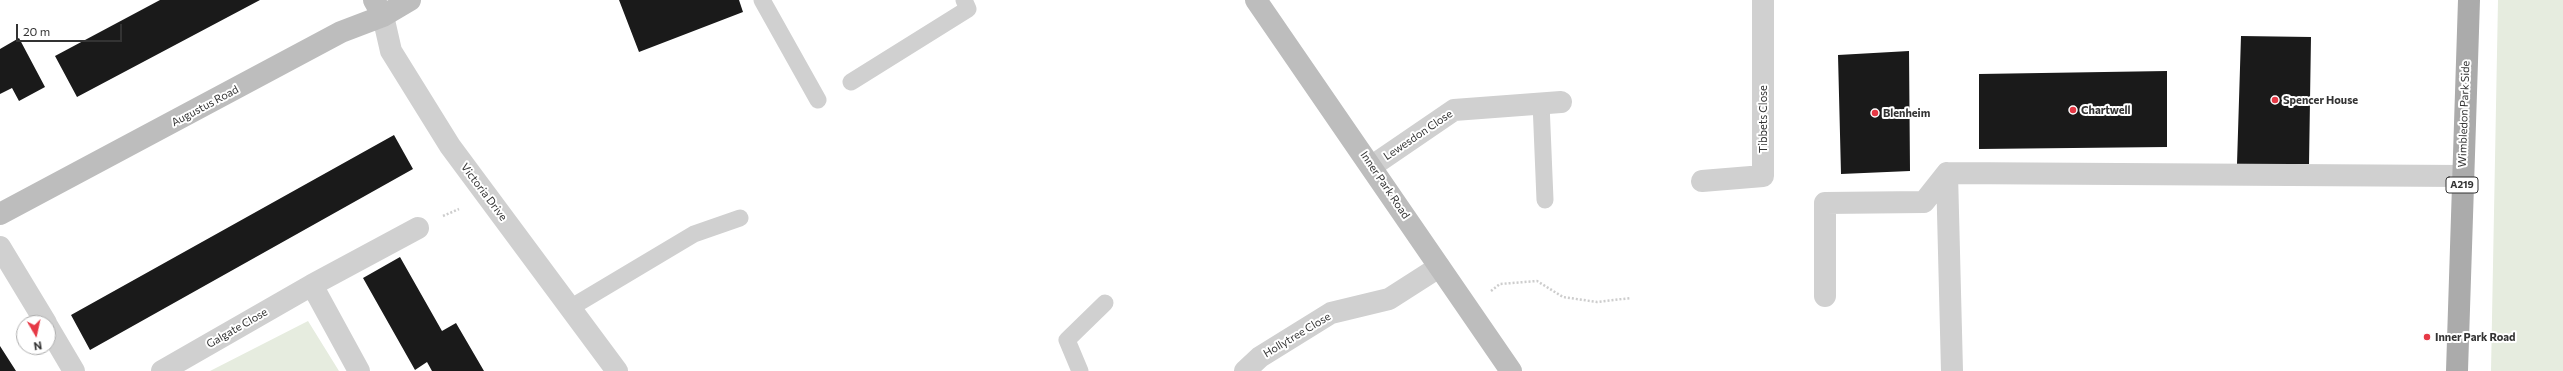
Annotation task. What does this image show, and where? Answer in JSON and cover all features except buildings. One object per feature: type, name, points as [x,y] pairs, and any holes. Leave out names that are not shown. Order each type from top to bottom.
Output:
[{"type":"main road","name":"Wimbledon Park Side","points":[[2458,371],[2462,176],[2469,0]]},
{"type":"street","name":"Augustus Road","points":[[0,214],[341,32],[378,8],[410,0]]},
{"type":"street","name":"Inner Park Road","points":[[1256,0],[1372,166],[1439,267],[1511,371]]},
{"type":"street","name":"Tibbets Close","points":[[1702,181],[1763,176],[1763,0]]},
{"type":"street","name":"Victoria Drive","points":[[378,8],[391,51],[450,146],[617,371]]},
{"type":"street","name":"Lewesdon Close","points":[[1372,166],[1454,110],[1551,102]]},
{"type":"street","points":[[1948,173],[2462,176]]},
{"type":"street","points":[[1825,296],[1825,203],[1924,202],[1948,173]]},
{"type":"street","points":[[1948,173],[1952,371]]},
{"type":"street","name":"Galgate Close","points":[[162,371],[312,285],[418,228]]},
{"type":"street","points":[[0,247],[41,315]]},
{"type":"street","name":"Hollytree Close","points":[[1245,371],[1260,357],[1331,313],[1389,299],[1439,267]]},
{"type":"street","points":[[312,285],[359,371]]},
{"type":"street","points":[[56,341],[74,371]]},
{"type":"lane","points":[[762,0],[818,100]]},
{"type":"lane","points":[[851,82],[968,9],[964,0]]},
{"type":"lane","points":[[1545,200],[1551,102]]},
{"type":"lane","points":[[570,308],[694,234],[740,218]]},
{"type":"lane","points":[[1080,371],[1067,340],[1105,303]]},
{"type":"path","points":[[418,228],[487,195]]},
{"type":"path","points":[[1468,308],[1500,284],[1537,281],[1564,297],[1597,302],[1631,298]]},
{"type":"shaded area","points":[[2498,0],[2563,0],[2563,371],[2491,371]]},
{"type":"shaded area","points":[[308,321],[339,371],[210,371]]},
{"type":"place","name":"Spencer House","points":[[2275,100]]},
{"type":"place","name":"Chartwell","points":[[2073,110]]},
{"type":"place","name":"Blenheim","points":[[1875,113]]},
{"type":"place","name":"Inner Park Road","points":[[2427,337]]}]
